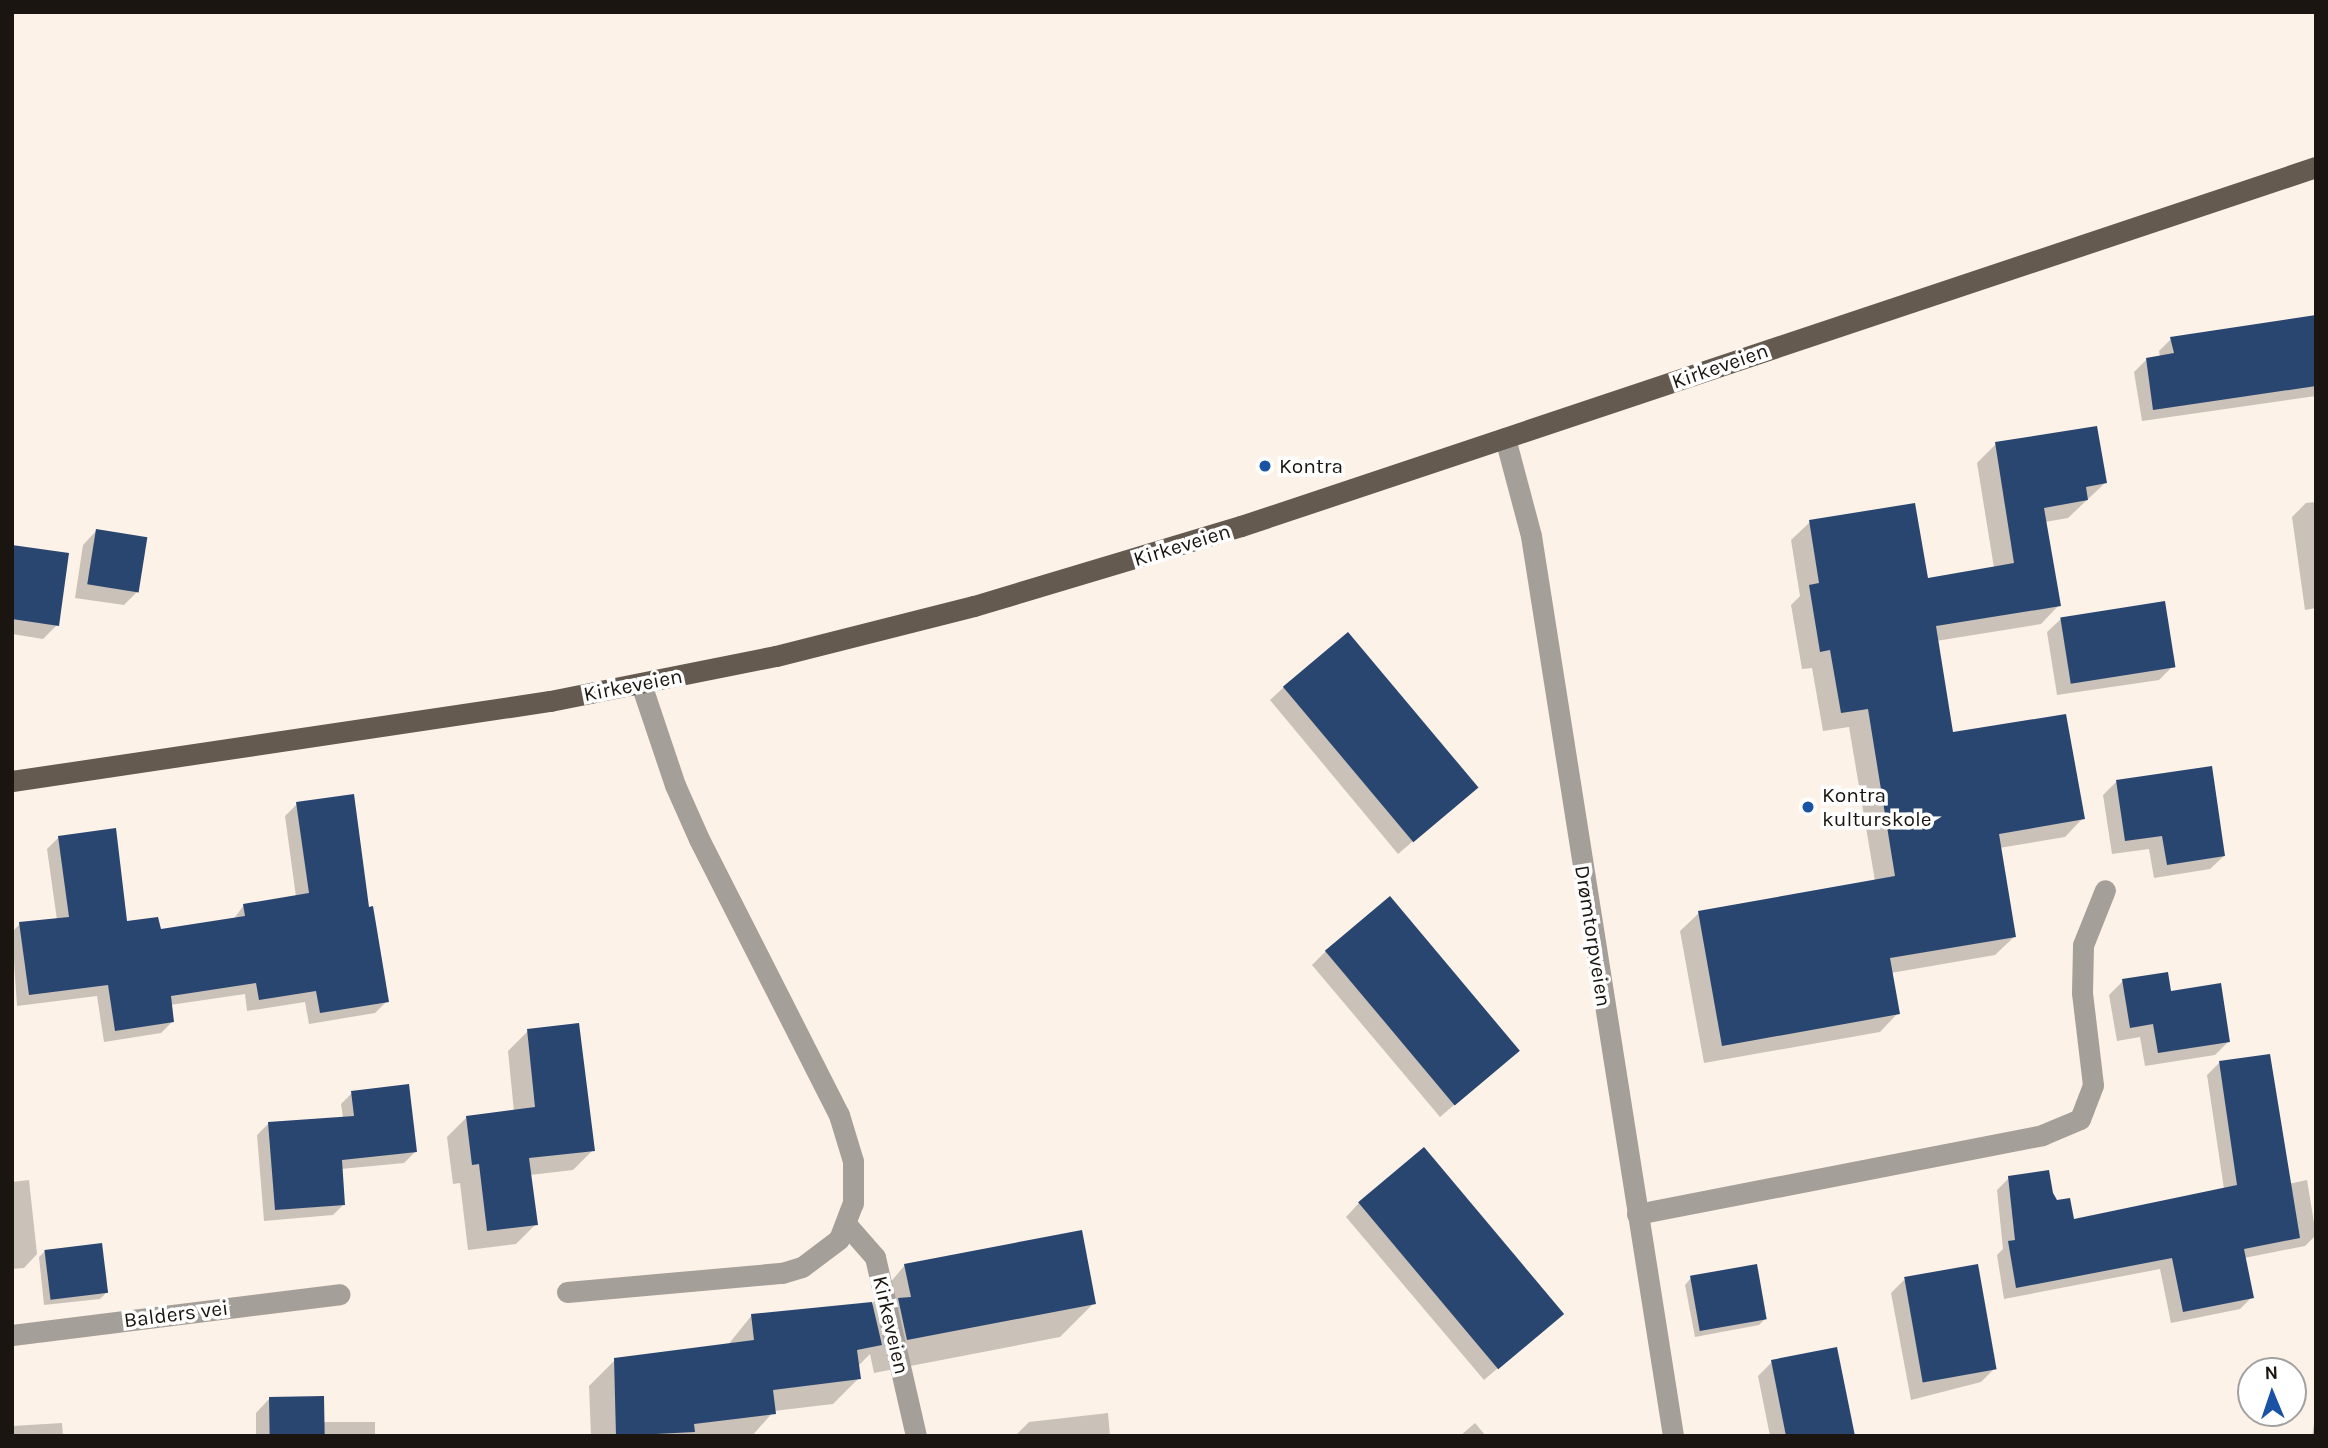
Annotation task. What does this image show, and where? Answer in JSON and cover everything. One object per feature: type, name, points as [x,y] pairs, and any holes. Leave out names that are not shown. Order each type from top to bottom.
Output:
[{"type":"main road","name":"Kirkeveien","points":[[12,781],[641,684],[863,635],[1064,582],[2316,167]]},
{"type":"street","name":"Drømtorpveien","points":[[1505,438],[1531,536],[1673,1436]]},
{"type":"street","points":[[567,1292],[782,1273],[823,1254],[846,1224],[856,1181],[850,1140],[675,785],[641,684]]},
{"type":"street","points":[[1637,1214],[2042,1135],[2080,1119],[2093,1085],[2082,993],[2083,945],[2105,890]]},
{"type":"street","name":"Kirkeveien","points":[[846,1224],[875,1257],[916,1436]]},
{"type":"street","name":"Balders vei","points":[[12,1335],[339,1294]]},
{"type":"building","points":[[2316,315],[2316,386],[2153,410],[2146,358],[2174,353],[2170,337]]},
{"type":"building","points":[[2097,426],[2107,483],[2086,487],[2088,500],[2044,508],[2061,606],[1936,626],[1953,732],[2066,714],[2085,819],[1999,834],[2016,937],[1890,958],[1900,1014],[1722,1046],[1698,911],[1895,876],[1868,709],[1841,713],[1830,650],[1820,652],[1809,585],[1819,583],[1809,520],[1915,503],[1928,578],[2014,563],[1995,442]]},
{"type":"building","points":[[96,529],[147,537],[139,592],[87,584]]},
{"type":"building","points":[[12,545],[69,553],[59,626],[12,619]]},
{"type":"building","points":[[2165,601],[2175,667],[2071,684],[2060,618]]},
{"type":"building","points":[[1348,632],[1478,788],[1413,842],[1283,687]]},
{"type":"building","points":[[2212,766],[2225,856],[2167,865],[2162,836],[2125,841],[2116,780]]},
{"type":"building","points":[[354,794],[369,907],[373,906],[389,1002],[320,1013],[316,991],[259,1000],[256,983],[171,996],[174,1022],[115,1031],[108,985],[29,995],[19,922],[69,917],[58,836],[116,828],[127,921],[158,917],[161,929],[245,916],[243,904],[309,893],[296,802]]},
{"type":"building","points":[[1390,896],[1520,1051],[1455,1105],[1325,951]]},
{"type":"building","points":[[2168,972],[2171,991],[2221,983],[2230,1042],[2158,1053],[2153,1024],[2130,1028],[2122,979]]},
{"type":"building","points":[[579,1023],[595,1151],[529,1158],[538,1225],[487,1231],[479,1164],[472,1165],[466,1116],[535,1107],[527,1029]]},
{"type":"building","points":[[2270,1054],[2300,1238],[2244,1249],[2254,1298],[2183,1312],[2172,1258],[2016,1288],[2008,1241],[2015,1240],[2008,1176],[2049,1170],[2053,1193],[2057,1200],[2070,1198],[2074,1219],[2237,1185],[2219,1061]]},
{"type":"building","points":[[409,1084],[417,1152],[342,1160],[345,1205],[275,1210],[268,1122],[354,1116],[351,1091]]},
{"type":"building","points":[[1424,1147],[1564,1314],[1498,1369],[1358,1202]]},
{"type":"building","points":[[1082,1230],[1096,1304],[907,1340],[898,1298],[911,1297],[904,1264]]},
{"type":"building","points":[[102,1243],[108,1293],[51,1300],[44,1250]]},
{"type":"building","points":[[1757,1264],[1767,1319],[1700,1331],[1690,1276]]},
{"type":"building","points":[[1978,1264],[1997,1369],[1923,1382],[1904,1277]]},
{"type":"building","points":[[872,1302],[882,1345],[857,1350],[861,1379],[773,1390],[776,1414],[694,1424],[695,1432],[616,1436],[614,1358],[754,1340],[751,1314]]},
{"type":"building","points":[[1837,1347],[1855,1436],[1786,1436],[1771,1360]]},
{"type":"building","points":[[324,1396],[325,1436],[270,1436],[269,1397]]},
{"type":"place","name":"Kontra","points":[[1265,466]]},
{"type":"place","name":"Kontra kulturskole","points":[[1808,807]]}]
